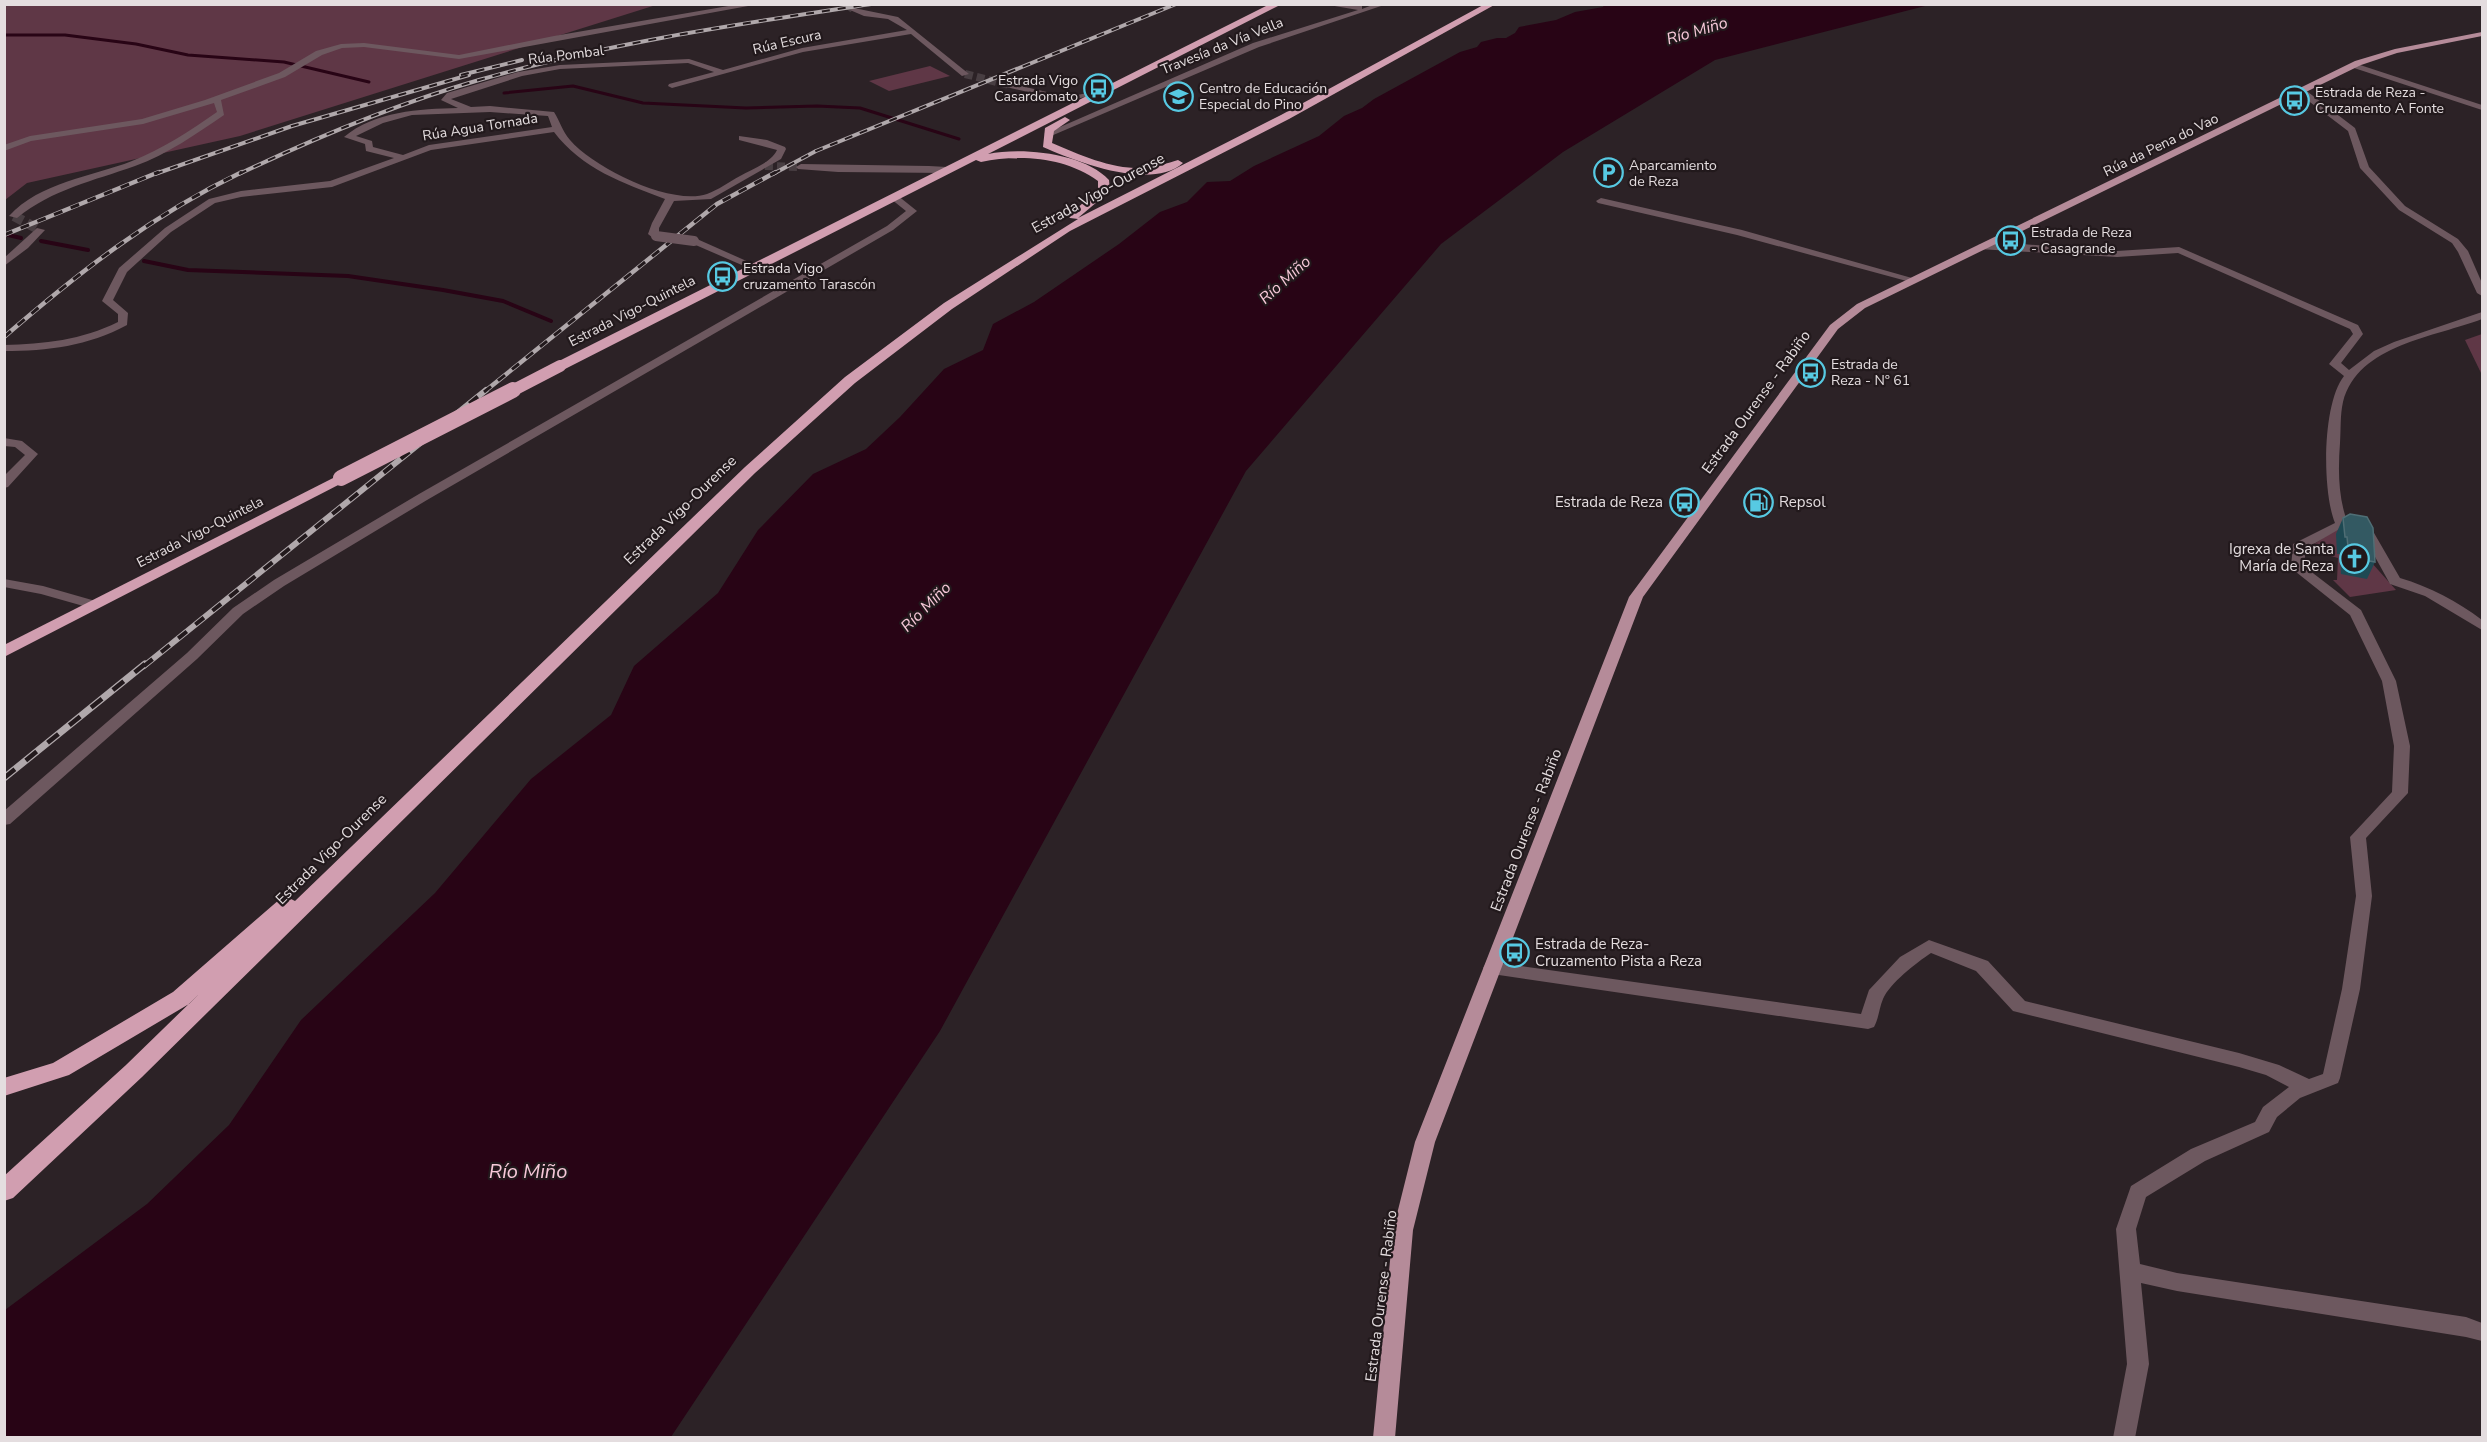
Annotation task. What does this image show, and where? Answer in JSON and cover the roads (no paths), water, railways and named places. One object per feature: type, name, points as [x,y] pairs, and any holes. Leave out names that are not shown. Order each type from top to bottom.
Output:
[{"type":"highway","name":"Estrada Vigo-Quintela","points":[[4,653],[341,478],[947,170],[1068,104],[1106,91],[1278,4]]},
{"type":"highway","name":"Estrada Vigo-Ourense","points":[[4,1191],[134,1071],[446,764],[750,470],[850,380],[948,306],[1066,230],[1366,73],[1492,4]]},
{"type":"highway","points":[[1151,67],[1049,130],[1047,145],[1108,167],[1132,171],[1172,166],[1366,73]]},
{"type":"highway","points":[[894,197],[918,190],[983,158],[1015,154],[1041,156],[1082,167],[1095,172],[1103,180],[1104,191],[1089,206],[1001,265],[948,306]]},
{"type":"highway","points":[[4,653],[166,568]]},
{"type":"highway","points":[[4,1087],[61,1069],[181,998],[446,764]]},
{"type":"main road","name":"Rúa da Pena do Vao","points":[[1861,306],[2354,65],[2395,51],[2481,36]]},
{"type":"main road","name":"Estrada Ourense - Rabiño","points":[[1384,1437],[1403,1230],[1425,1142],[1636,597],[1834,327],[1861,306]]},
{"type":"street","points":[[4,148],[30,139],[143,121],[217,99],[282,75],[319,53],[341,46],[364,45],[459,57],[554,38],[756,4]]},
{"type":"street","points":[[1326,4],[1365,9]]},
{"type":"street","name":"Travesía da Vía Vella","points":[[1048,134],[1256,45],[1384,4]]},
{"type":"street","points":[[854,10],[862,14],[893,18],[946,62],[965,74]]},
{"type":"street","name":"Rúa Escura","points":[[672,86],[801,50],[911,32]]},
{"type":"street","name":"Rúa Pombal","points":[[472,110],[445,100],[450,95],[521,74],[560,68],[689,61],[722,72]]},
{"type":"street","points":[[2354,65],[2482,108]]},
{"type":"street","points":[[1009,85],[1068,104]]},
{"type":"street","points":[[2301,91],[2352,130],[2366,168],[2402,208],[2455,241],[2482,292]]},
{"type":"street","points":[[14,216],[31,201],[71,182],[133,163],[168,147],[221,113],[217,99]]},
{"type":"street","points":[[1089,105],[1106,109]]},
{"type":"street","points":[[402,158],[369,149],[369,143],[348,136],[395,115],[411,112],[472,110],[551,114],[556,129],[578,153],[622,179],[670,198],[708,197],[765,166],[778,157],[782,149],[742,138]]},
{"type":"street","name":"Rúa Agua Tornada","points":[[8,348],[77,342],[104,335],[123,323],[123,314],[107,301],[123,270],[168,230],[212,201],[241,194],[332,184],[402,158],[449,144],[556,129]]},
{"type":"street","points":[[801,167],[835,171],[912,167],[947,170]]},
{"type":"street","points":[[4,820],[192,656],[238,611],[307,565],[393,514],[890,228],[912,211],[894,197]]},
{"type":"street","points":[[670,198],[670,205],[655,222],[653,234],[694,241],[755,267]]},
{"type":"street","points":[[1601,201],[1739,232],[1914,280]]},
{"type":"street","points":[[4,263],[25,246],[39,230]]},
{"type":"street","points":[[1983,247],[2022,247],[2117,254],[2179,250],[2354,327],[2358,334],[2335,364],[2350,376]]},
{"type":"street","points":[[2470,266],[2482,267]]},
{"type":"street","points":[[2124,1437],[2138,1364],[2126,1229],[2138,1192],[2198,1155],[2262,1127],[2270,1112],[2293,1093],[2331,1078],[2351,989],[2364,896],[2358,837],[2400,793],[2402,746],[2388,681],[2356,613],[2298,568],[2298,547],[2342,524],[2336,512],[2333,454],[2338,399],[2350,376],[2375,353],[2482,315]]},
{"type":"street","points":[[4,442],[18,444],[32,454],[4,484]]},
{"type":"street","points":[[2339,519],[2364,526],[2395,581],[2415,586],[2451,604],[2482,626]]},
{"type":"street","points":[[4,583],[43,590],[94,605]]},
{"type":"street","points":[[1492,968],[1868,1022],[1875,995],[1905,961],[1929,946],[1982,966],[2019,1006],[2239,1060],[2272,1070],[2308,1087]]},
{"type":"street","points":[[2130,1271],[2177,1282],[2466,1326],[2482,1332]]},
{"type":"water","name":"Río Miño","points":[[1604,5],[1929,5],[1715,60],[1563,152],[1441,244],[1246,471],[940,1031],[671,1437],[5,1437],[5,1310],[147,1204],[229,1125],[301,1020],[435,893],[531,779],[611,715],[634,666],[718,593],[758,530],[813,474],[866,449],[900,417],[944,369],[983,350],[993,324],[1034,302],[1119,244],[1160,212],[1187,202],[1207,182],[1230,181],[1254,166],[1319,136],[1344,116],[1460,52],[1477,47],[1481,42],[1506,38],[1515,33],[1519,27],[1556,20],[1575,12]]},
{"type":"waterway","points":[[4,35],[65,35],[136,44],[188,55],[284,62],[369,82]]},
{"type":"waterway","points":[[504,93],[573,86],[643,103],[746,108],[817,106],[860,108],[959,139]]},
{"type":"waterway","points":[[4,234],[21,238]]},
{"type":"waterway","points":[[41,241],[88,250]]},
{"type":"waterway","points":[[144,261],[188,270],[348,276],[443,290],[503,301],[551,321]]},
{"type":"tunnel","points":[[847,4],[854,10]]},
{"type":"tunnel","points":[[965,74],[1009,85]]},
{"type":"tunnel","points":[[765,166],[801,167]]},
{"type":"tunnel","points":[[14,216],[40,230]]},
{"type":"railway","points":[[239,174],[327,134],[387,111],[448,89],[527,67],[674,36],[871,4]]},
{"type":"railway","points":[[773,174],[816,151],[1176,4]]},
{"type":"railway","points":[[461,75],[522,60]]},
{"type":"railway","points":[[155,174],[292,126],[469,75]]},
{"type":"railway","points":[[4,235],[159,172]]},
{"type":"railway","points":[[4,337],[88,268],[147,226],[242,172]]},
{"type":"railway","points":[[484,392],[717,204],[776,172]]},
{"type":"railway","points":[[144,666],[486,390]]},
{"type":"railway","points":[[4,778],[145,664]]},
{"type":"place","name":"Estrada Vigo Casardomato","points":[[1099,88]]},
{"type":"place","name":"Centro de Educación Especial do Pino","points":[[1178,96]]},
{"type":"place","name":"Estrada de Reza - Cruzamento A Fonte","points":[[2294,100]]},
{"type":"place","name":"Aparcamiento de Reza","points":[[1608,173]]},
{"type":"place","name":"Estrada de Reza - Casagrande","points":[[2010,240]]},
{"type":"place","name":"Estrada Vigo cruzamento Tarascón","points":[[722,276]]},
{"type":"place","name":"Estrada de Reza - Nº 61","points":[[1810,372]]},
{"type":"place","name":"Estrada de Reza","points":[[1684,502]]},
{"type":"place","name":"Repsol","points":[[1758,502]]},
{"type":"place","name":"Igrexa de Santa María de Reza","points":[[2355,558]]},
{"type":"place","name":"Estrada de Reza- Cruzamento Pista a Reza","points":[[1514,953]]}]
